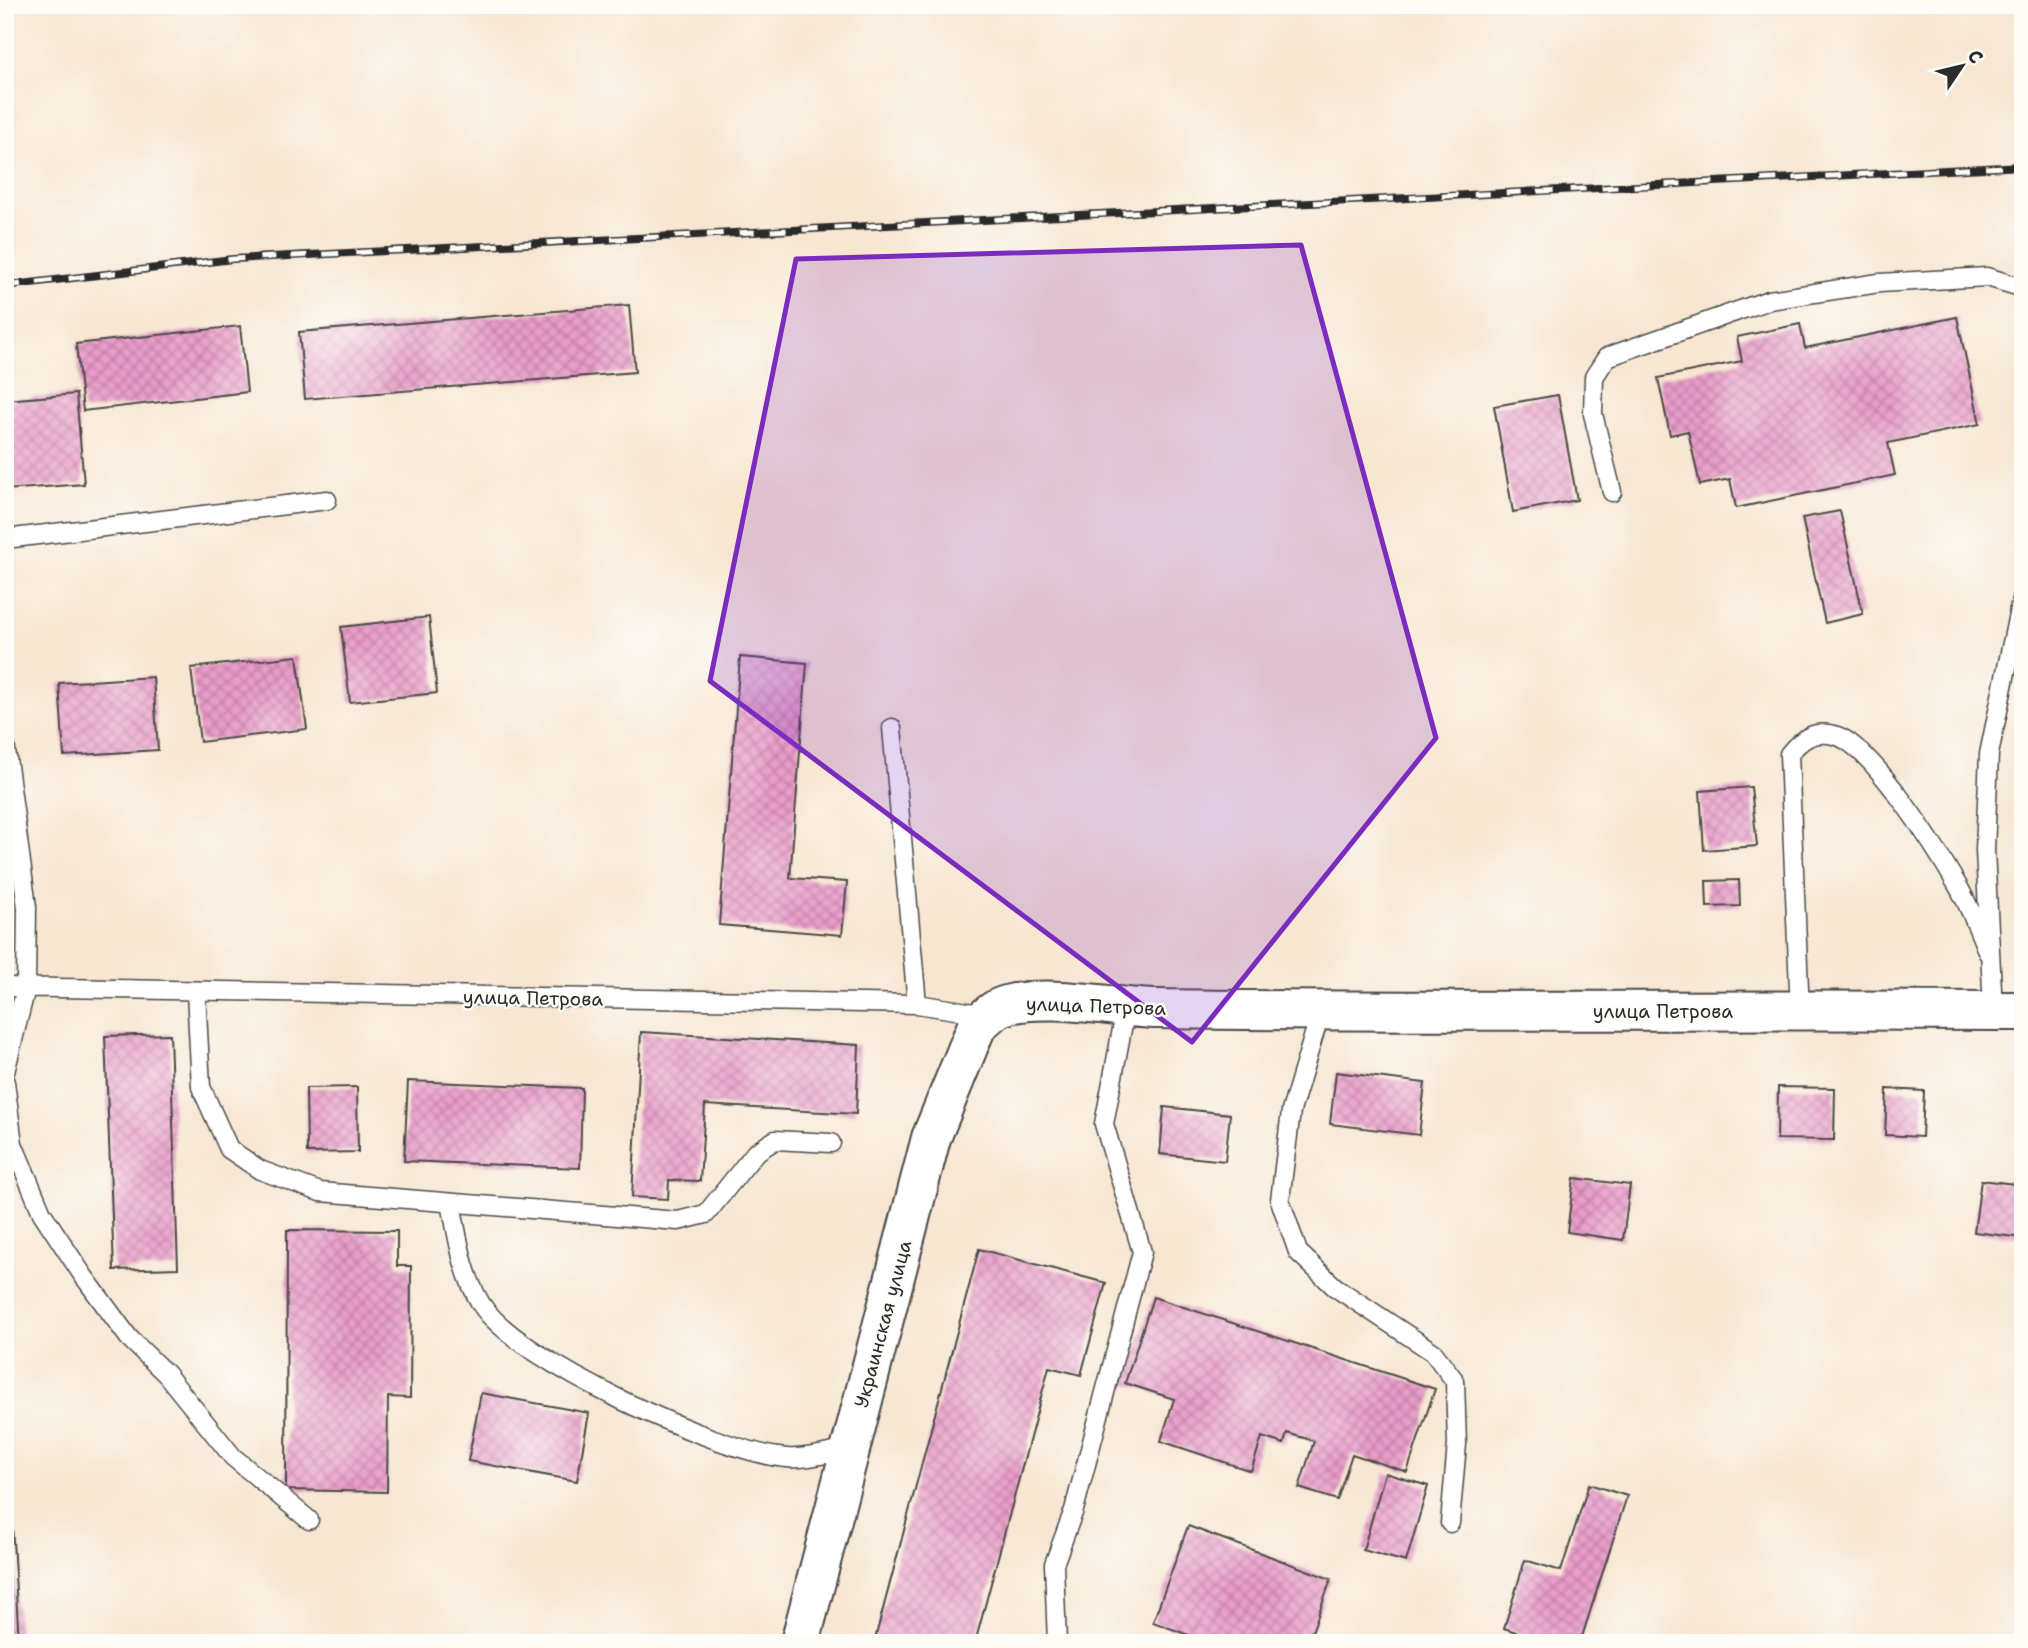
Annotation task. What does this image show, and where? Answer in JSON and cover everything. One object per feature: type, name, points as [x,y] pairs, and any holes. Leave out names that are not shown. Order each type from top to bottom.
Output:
[{"type":"main road","name":"улица Петрова","points":[[987,1014],[1009,1004],[1031,1002],[1126,1008],[1321,1011],[2008,1011]]},
{"type":"main road","name":"Украинская улица","points":[[800,1643],[931,1138],[976,1028],[987,1014]]},
{"type":"lane","points":[[1612,492],[1593,414],[1594,377],[1607,357],[1769,300],[1879,283],[1987,277],[2023,288]]},
{"type":"lane","points":[[5,539],[327,500]]},
{"type":"lane","points":[[1988,953],[1985,850],[1989,754],[2023,590]]},
{"type":"lane","points":[[892,728],[917,1004]]},
{"type":"lane","points":[[1800,1012],[1788,754],[1798,742],[1813,734],[1837,735],[1869,760],[1933,845],[1960,891],[1988,953],[2008,1011]]},
{"type":"lane","points":[[5,743],[27,907],[26,988],[5,1072]]},
{"type":"lane","name":"улица Петрова","points":[[5,987],[917,1004],[987,1014]]},
{"type":"lane","points":[[196,992],[201,1087],[229,1149],[260,1170],[320,1192],[678,1221],[706,1214],[755,1153],[775,1140],[831,1143]]},
{"type":"lane","points":[[1057,1643],[1054,1564],[1074,1510],[1142,1252],[1104,1124],[1126,1008]]},
{"type":"lane","points":[[1321,1011],[1291,1111],[1280,1200],[1298,1252],[1335,1287],[1433,1352],[1455,1381],[1457,1444],[1450,1523]]},
{"type":"lane","points":[[5,1082],[13,1144],[42,1213],[82,1274],[130,1338],[166,1374],[233,1457],[309,1520]]},
{"type":"lane","points":[[452,1202],[463,1264],[482,1306],[514,1338],[636,1408],[733,1444],[787,1458],[850,1449]]},
{"type":"highlighted area","points":[[1301,245],[1436,738],[1192,1042],[710,681],[796,259]]},
{"type":"building","points":[[629,305],[635,372],[305,399],[299,332]]},
{"type":"building","points":[[1957,317],[1980,424],[1888,443],[1895,475],[1736,508],[1730,479],[1700,485],[1688,431],[1670,435],[1658,378],[1742,361],[1737,337],[1800,324],[1805,348]]},
{"type":"building","points":[[240,326],[247,392],[83,411],[76,344]]},
{"type":"building","points":[[76,394],[84,484],[5,490],[5,400]]},
{"type":"building","points":[[1558,395],[1577,500],[1513,512],[1494,406]]},
{"type":"building","points":[[1840,511],[1863,614],[1825,623],[1802,518]]},
{"type":"building","points":[[429,617],[437,693],[350,702],[341,627]]},
{"type":"building","points":[[297,656],[307,729],[200,742],[191,668]]},
{"type":"building","points":[[740,657],[807,663],[790,878],[847,882],[842,935],[719,925]]},
{"type":"building","points":[[153,677],[158,750],[64,756],[59,683]]},
{"type":"building","points":[[1751,787],[1757,846],[1704,850],[1700,791]]},
{"type":"building","points":[[1739,880],[1740,906],[1707,907],[1706,881]]},
{"type":"building","points":[[641,1032],[859,1045],[856,1114],[705,1105],[700,1181],[669,1180],[668,1199],[632,1197]]},
{"type":"building","points":[[170,1034],[178,1268],[114,1270],[105,1036]]},
{"type":"building","points":[[1336,1072],[1425,1083],[1419,1135],[1330,1124]]},
{"type":"building","points":[[408,1081],[582,1088],[580,1168],[404,1161]]},
{"type":"building","points":[[357,1087],[358,1152],[307,1153],[306,1088]]},
{"type":"building","points":[[1778,1087],[1835,1088],[1834,1140],[1777,1139]]},
{"type":"building","points":[[1887,1089],[1924,1091],[1922,1137],[1885,1135]]},
{"type":"building","points":[[1164,1107],[1230,1114],[1225,1161],[1160,1154]]},
{"type":"building","points":[[1574,1178],[1630,1185],[1623,1240],[1567,1232]]},
{"type":"building","points":[[1981,1180],[2023,1185],[2023,1238],[1974,1232]]},
{"type":"building","points":[[287,1230],[397,1231],[397,1266],[411,1266],[410,1398],[388,1397],[387,1492],[286,1490]]},
{"type":"building","points":[[979,1249],[1106,1283],[1081,1375],[1049,1367],[975,1643],[874,1643]]},
{"type":"building","points":[[1153,1297],[1435,1389],[1407,1472],[1352,1454],[1337,1500],[1299,1488],[1314,1441],[1287,1433],[1284,1444],[1262,1437],[1251,1471],[1161,1441],[1174,1399],[1125,1383]]},
{"type":"building","points":[[481,1393],[589,1413],[577,1481],[468,1461]]},
{"type":"building","points":[[7,1438],[19,1643],[5,1643]]},
{"type":"building","points":[[1385,1473],[1428,1486],[1406,1562],[1363,1550]]},
{"type":"building","points":[[1589,1484],[1627,1496],[1580,1643],[1549,1643],[1504,1628],[1525,1560],[1561,1571]]},
{"type":"building","points":[[1188,1526],[1331,1579],[1308,1643],[1210,1643],[1153,1622]]},
{"type":"railway","points":[[5,286],[233,259],[2023,166]]}]
